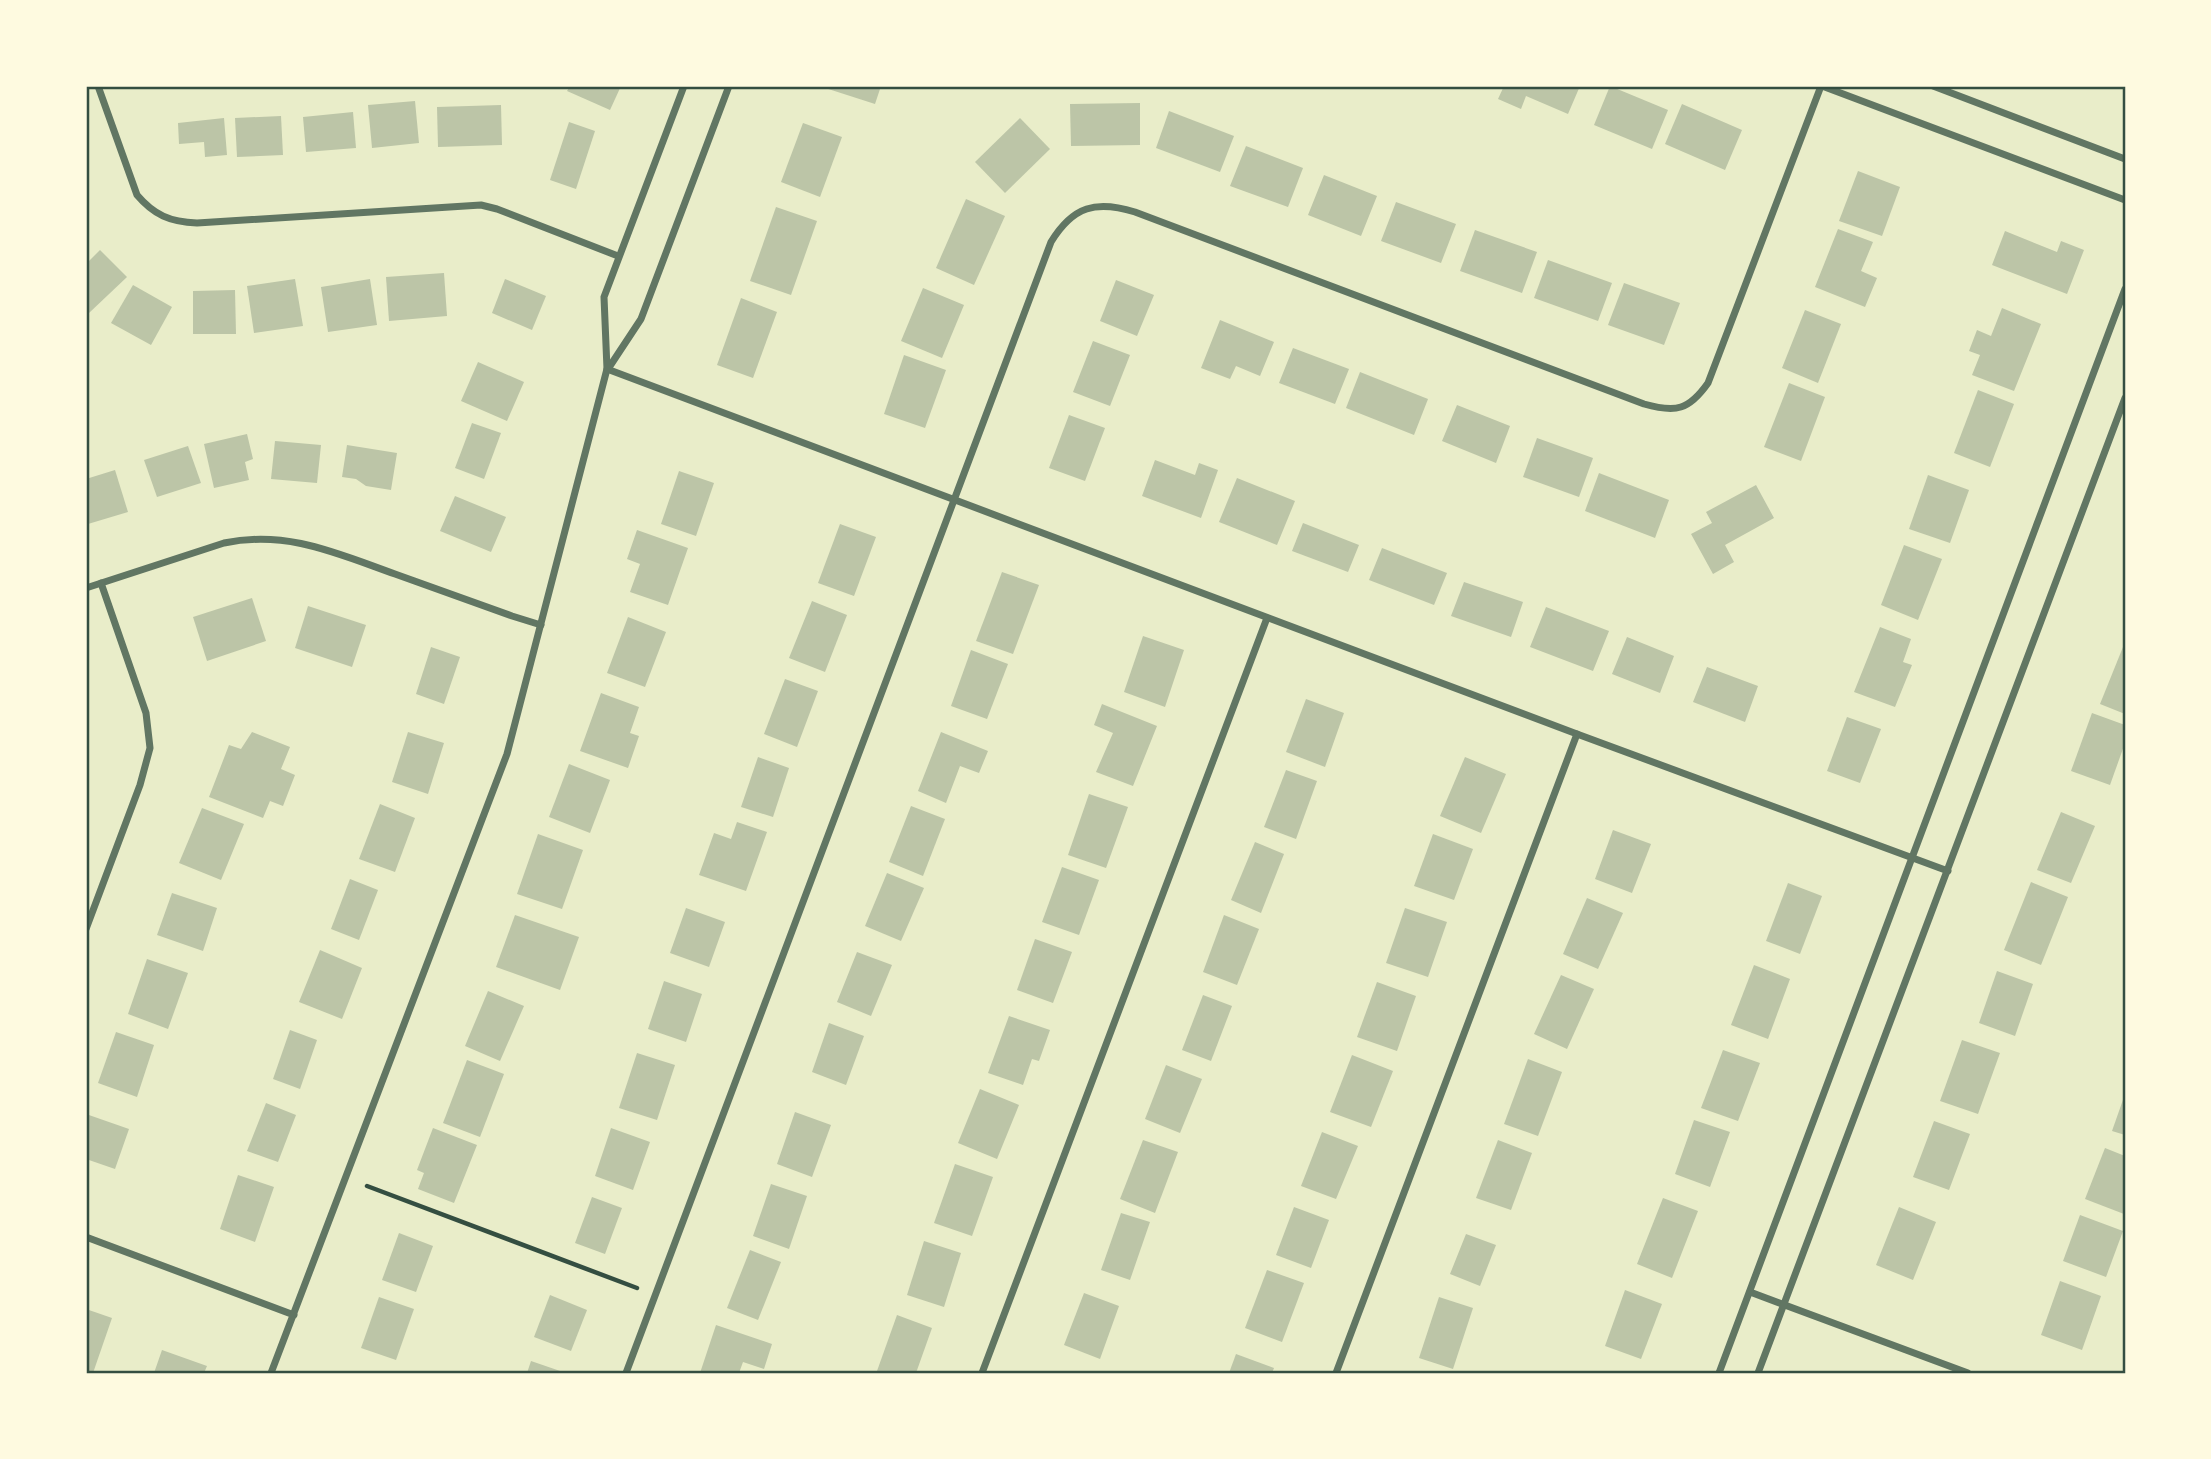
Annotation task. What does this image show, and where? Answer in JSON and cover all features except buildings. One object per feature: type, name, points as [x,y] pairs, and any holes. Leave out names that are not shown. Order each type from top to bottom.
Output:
[{"type":"street","points":[[97,86],[137,195],[148,208],[177,222],[197,223],[481,205],[618,256]]},
{"type":"street","points":[[271,1373],[497,782],[520,709],[607,369],[604,297],[684,86]]},
{"type":"street","points":[[607,369],[640,319],[729,86]]},
{"type":"street","points":[[626,1373],[1051,242],[1068,219],[1097,206],[1117,207],[1135,212],[1644,404],[1680,409],[1691,402],[1709,383],[1821,86],[2125,200]]},
{"type":"street","points":[[1933,86],[2125,159]]},
{"type":"street","points":[[1718,1373],[2125,289]]},
{"type":"street","points":[[607,369],[1266,618],[1948,871]]},
{"type":"street","points":[[1758,1373],[2125,398]]},
{"type":"street","points":[[86,588],[223,543],[244,539],[286,539],[328,550],[541,625]]},
{"type":"street","points":[[86,929],[146,768],[150,748],[146,713],[101,583]]},
{"type":"street","points":[[982,1373],[1266,618]]},
{"type":"street","points":[[1336,1373],[1577,734]]},
{"type":"street","points":[[86,1237],[294,1315]]},
{"type":"street","points":[[1750,1292],[1968,1373]]},
{"type":"path","points":[[367,1186],[637,1288]]}]
